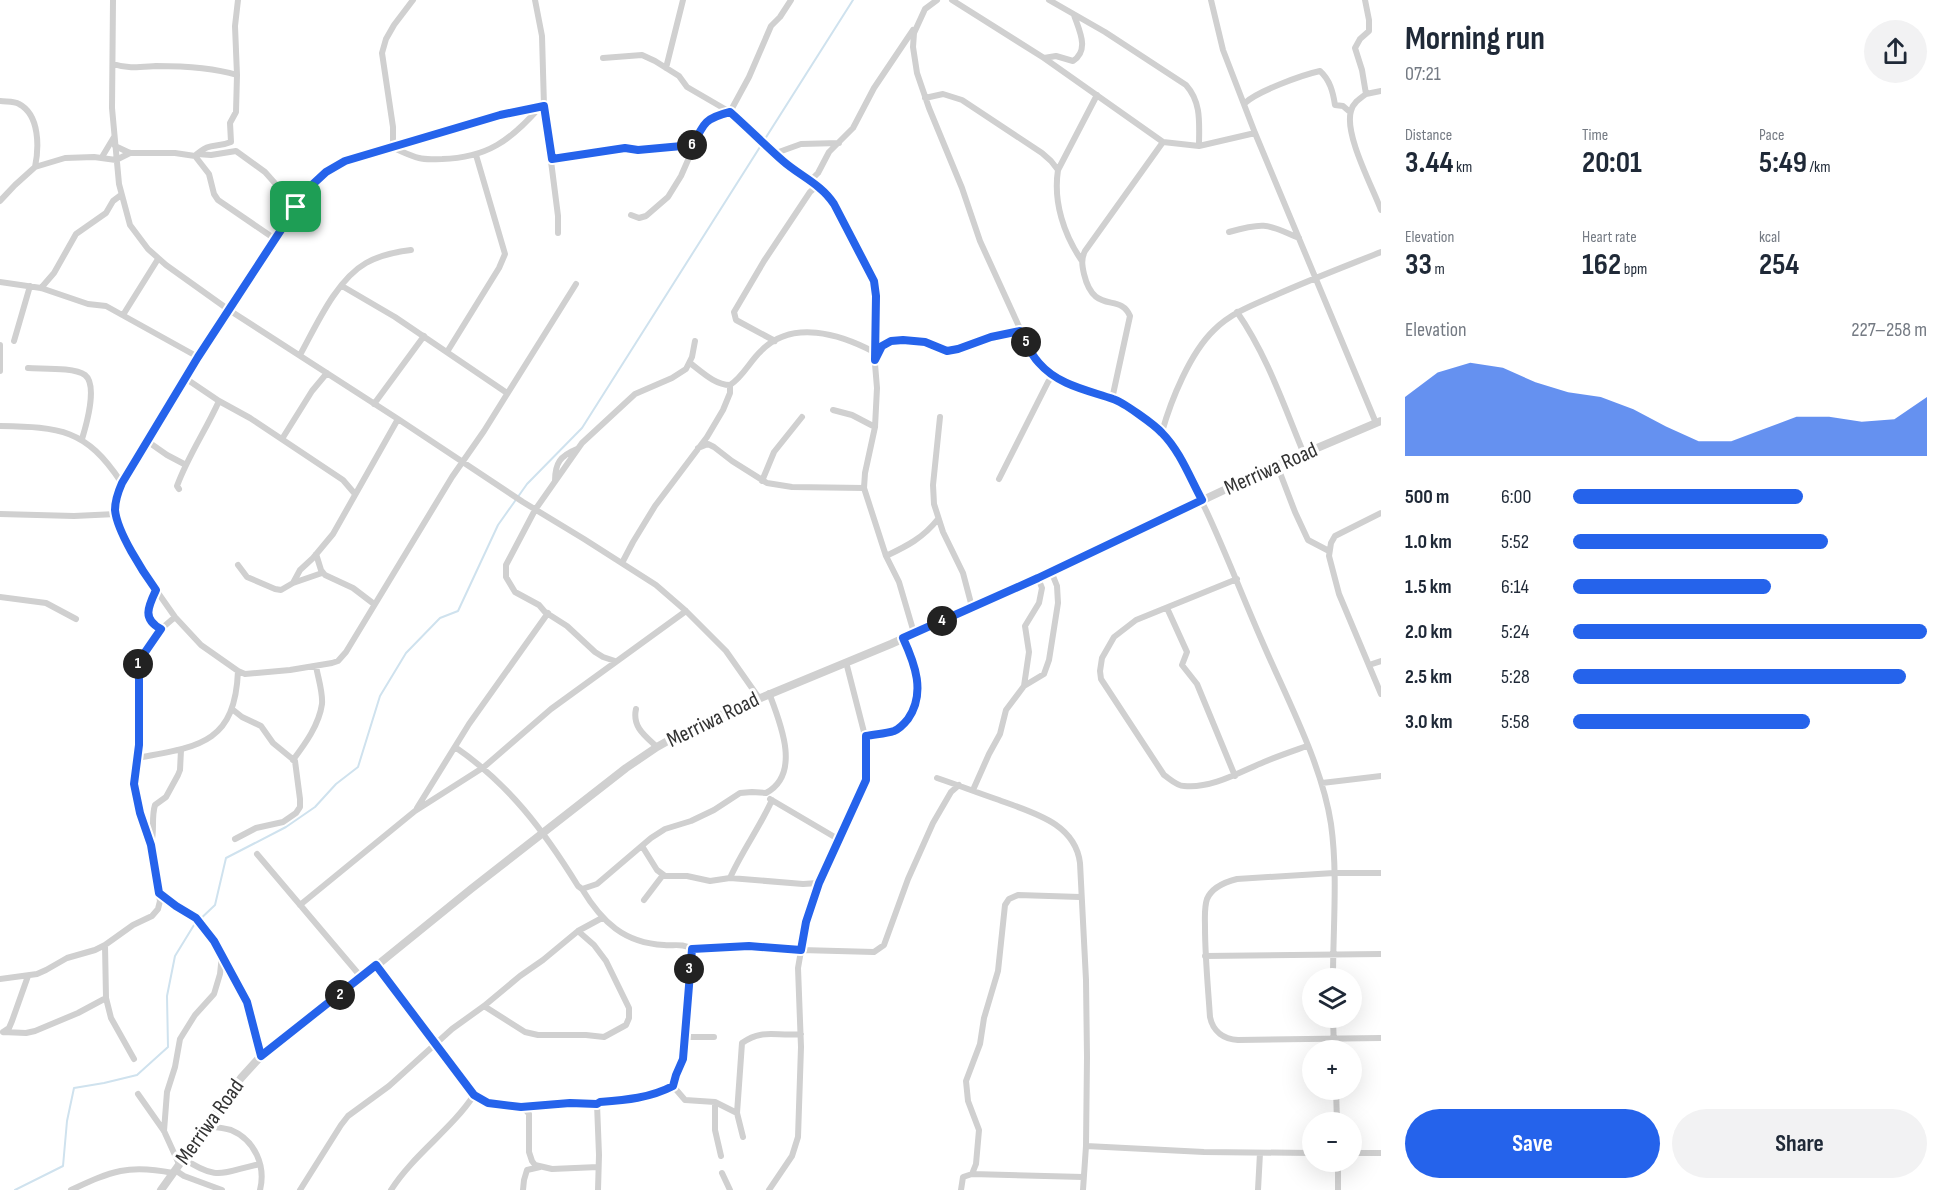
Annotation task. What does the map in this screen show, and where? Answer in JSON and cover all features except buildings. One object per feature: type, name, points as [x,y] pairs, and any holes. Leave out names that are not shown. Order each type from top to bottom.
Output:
[{"type":"street","points":[[113,0],[112,108],[116,160],[121,195],[130,225],[139,239],[158,259],[229,310],[535,510],[656,585],[686,610],[726,651],[759,698]]},
{"type":"street","points":[[196,155],[207,146],[224,145],[231,142],[230,123],[236,112],[235,26],[238,0]]},
{"type":"street","points":[[393,147],[393,127],[382,53],[386,39],[394,25],[413,0]]},
{"type":"street","points":[[535,0],[543,42],[542,106],[552,159],[558,233]]},
{"type":"street","points":[[666,68],[683,0]]},
{"type":"street","points":[[631,215],[639,218],[646,216],[668,197],[681,176],[702,128],[711,117],[730,112],[771,26],[791,0]]},
{"type":"street","points":[[811,180],[829,152],[853,128],[874,88],[925,9],[937,0]]},
{"type":"street","points":[[952,0],[1044,58],[1163,142],[1199,146],[1255,133]]},
{"type":"street","points":[[1049,0],[1124,44],[1186,85],[1198,103],[1199,146]]},
{"type":"street","points":[[1211,0],[1223,50],[1255,133],[1379,422]]},
{"type":"street","points":[[1365,0],[1369,31],[1360,39],[1355,48],[1366,94]]},
{"type":"street","points":[[1044,58],[1056,56],[1073,61],[1079,56],[1082,39],[1074,15]]},
{"type":"street","points":[[916,26],[913,47],[917,73],[925,98],[962,188],[980,241],[1032,355],[1053,375],[1081,390],[1113,399],[1162,432],[1202,500],[1238,579],[1322,783],[1331,825],[1334,873],[1333,968]]},
{"type":"street","points":[[603,58],[642,55],[679,76],[687,87],[730,112],[783,161],[818,185],[834,204],[874,281],[877,388],[875,428],[864,488],[886,556],[899,582],[914,633]]},
{"type":"street","points":[[113,64],[130,69],[159,66],[219,70],[237,75]]},
{"type":"street","points":[[1245,103],[1253,95],[1320,71],[1326,76],[1333,92],[1335,105],[1343,106],[1350,112]]},
{"type":"street","points":[[1381,91],[1366,94],[1356,101],[1350,112],[1349,126],[1381,210]]},
{"type":"street","points":[[925,98],[944,94],[962,100],[1042,153],[1058,170]]},
{"type":"street","points":[[1096,95],[1058,170],[1056,193],[1059,210],[1070,241],[1082,261],[1086,283],[1093,295],[1124,308],[1130,316],[1113,399]]},
{"type":"street","points":[[0,101],[16,103],[27,111],[37,133],[36,167]]},
{"type":"street","points":[[393,147],[423,159],[461,158],[476,155],[494,148],[516,132],[542,106]]},
{"type":"street","points":[[542,106],[500,115],[333,166],[312,185],[296,207],[198,357],[122,483],[116,501],[116,514],[120,527],[142,570],[176,617],[201,645],[238,671],[251,674],[316,666],[336,662],[341,658],[404,559],[452,477],[576,284]]},
{"type":"street","points":[[102,157],[114,137]]},
{"type":"street","points":[[1082,261],[1085,251],[1163,142]]},
{"type":"street","points":[[776,153],[801,144],[840,143]]},
{"type":"street","points":[[552,159],[625,148],[638,150],[693,145]]},
{"type":"street","points":[[115,147],[130,153],[211,155],[236,151],[265,172],[296,207]]},
{"type":"street","points":[[0,201],[36,167],[65,158],[102,157],[116,160],[130,153]]},
{"type":"street","points":[[196,155],[209,174],[214,194],[218,200],[274,239]]},
{"type":"street","points":[[447,352],[499,268],[505,254],[476,155]]},
{"type":"street","points":[[775,341],[736,320],[734,312],[764,261],[810,192],[818,185]]},
{"type":"street","points":[[41,288],[54,273],[75,234],[106,213],[113,201],[121,195]]},
{"type":"street","points":[[1229,232],[1266,225],[1299,238]]},
{"type":"street","points":[[300,355],[331,300],[342,285],[364,264],[388,254],[411,250]]},
{"type":"street","points":[[1162,432],[1174,396],[1188,366],[1211,332],[1237,312],[1381,252]]},
{"type":"street","points":[[123,315],[158,259]]},
{"type":"street","points":[[0,282],[41,288],[88,304],[106,306],[198,357]]},
{"type":"street","points":[[342,285],[395,316],[507,393]]},
{"type":"street","points":[[14,340],[30,286]]},
{"type":"street","points":[[1237,312],[1252,334],[1266,363],[1304,454]]},
{"type":"street","points":[[875,356],[882,346],[891,341],[925,342],[947,351],[991,337],[1020,331]]},
{"type":"street","points":[[690,363],[724,385],[730,385],[761,350],[775,341],[794,334],[822,333],[842,337],[875,356]]},
{"type":"street","points":[[374,404],[424,336]]},
{"type":"street","points":[[615,661],[595,652],[540,605],[515,592],[505,574],[507,561],[535,510],[555,481],[557,463],[564,456],[578,449],[635,394],[684,371],[690,363],[695,341]]},
{"type":"street","points":[[0,345],[0,371]]},
{"type":"street","points":[[28,368],[78,372],[87,378],[91,392],[82,439]]},
{"type":"street","points":[[282,439],[312,391],[327,374]]},
{"type":"street","points":[[999,479],[1053,375]]},
{"type":"street","points":[[185,378],[343,480],[355,494]]},
{"type":"street","points":[[622,563],[653,507],[706,437],[727,402],[730,385]]},
{"type":"street","points":[[179,489],[177,486],[186,465],[219,401]]},
{"type":"street","points":[[833,410],[852,415],[875,428]]},
{"type":"street","points":[[762,481],[774,452],[802,417]]},
{"type":"street","points":[[940,417],[933,485],[938,519],[963,573],[972,607]]},
{"type":"street","points":[[292,583],[300,570],[333,534],[398,419]]},
{"type":"street","name":"Merriwa Road","points":[[162,1190],[241,1078],[261,1056],[626,768],[657,747],[769,693],[903,638],[1038,578],[1278,465],[1379,422]]},
{"type":"street","points":[[0,426],[36,426],[62,430],[82,439],[109,464],[122,483]]},
{"type":"street","points":[[147,441],[186,465]]},
{"type":"street","points":[[697,448],[708,444],[762,481],[779,486],[864,488]]},
{"type":"street","points":[[1278,465],[1308,540],[1329,551]]},
{"type":"street","points":[[343,480],[350,482],[362,480]]},
{"type":"street","points":[[1381,513],[1335,536],[1329,551],[1339,594],[1348,619],[1381,694]]},
{"type":"street","points":[[0,514],[74,516],[116,514]]},
{"type":"street","points":[[886,556],[913,544],[924,536],[938,519]]},
{"type":"street","points":[[316,554],[322,573],[352,588],[374,604]]},
{"type":"street","points":[[238,565],[247,577],[281,590],[292,583],[322,573]]},
{"type":"street","points":[[973,790],[988,754],[1000,734],[1006,710],[1024,686],[1044,674],[1049,660],[1058,603],[1057,586],[1051,571]]},
{"type":"street","points":[[1024,686],[1029,652],[1025,626],[1039,603],[1042,588],[1038,578]]},
{"type":"street","points":[[1238,579],[1136,620],[1114,637],[1102,658],[1101,679],[1164,775],[1183,786],[1211,783],[1235,776],[1307,746]]},
{"type":"street","points":[[156,590],[150,604],[148,619],[161,629]]},
{"type":"street","points":[[0,597],[45,603],[76,619]]},
{"type":"street","points":[[1167,608],[1187,652],[1182,665],[1197,684],[1235,776]]},
{"type":"street","points":[[300,905],[415,811],[484,767],[551,709],[686,610]]},
{"type":"street","points":[[415,811],[488,697],[548,613]]},
{"type":"street","points":[[0,979],[28,976],[46,970],[67,958],[95,950],[133,925],[152,916],[158,909],[160,901],[151,845],[140,813],[134,784],[140,721],[139,661],[161,629],[176,617]]},
{"type":"street","points":[[866,736],[896,730],[905,723],[916,704],[918,684],[912,659],[903,638]]},
{"type":"street","points":[[1369,665],[1381,661]]},
{"type":"street","points":[[769,1190],[792,1156],[798,1137],[801,1034],[798,968],[806,922],[838,838],[866,780],[866,736],[846,662]]},
{"type":"street","points":[[293,760],[311,734],[322,705],[316,666]]},
{"type":"street","points":[[137,758],[182,750],[221,729],[232,709],[238,671]]},
{"type":"street","points":[[766,794],[780,784],[784,762],[784,735],[769,693]]},
{"type":"street","points":[[232,709],[242,717],[261,726],[273,743],[293,760],[298,779],[300,807],[283,822],[256,828],[236,839]]},
{"type":"street","points":[[636,709],[637,728],[657,747]]},
{"type":"street","points":[[455,747],[484,767],[507,789],[543,834],[602,918],[634,940],[665,945],[686,945],[692,949],[749,946],[874,952],[881,949],[925,840],[939,812],[958,785]]},
{"type":"street","points":[[151,845],[155,831],[152,816],[155,805],[166,797],[178,775],[182,750]]},
{"type":"street","points":[[1322,783],[1381,776]]},
{"type":"street","points":[[937,778],[1042,816],[1060,828],[1071,840],[1079,858],[1086,980],[1086,1146],[1083,1190]]},
{"type":"street","points":[[582,889],[597,884],[665,829],[691,821],[714,810],[740,793],[766,794],[772,800],[838,838]]},
{"type":"street","points":[[730,878],[772,800]]},
{"type":"street","points":[[642,846],[657,870],[663,875],[687,876],[710,881],[730,878],[802,884],[819,883]]},
{"type":"street","points":[[257,854],[362,978]]},
{"type":"street","points":[[1381,873],[1334,873],[1237,879],[1219,886],[1211,893],[1207,901],[1205,956],[1210,1021],[1221,1035],[1238,1040],[1381,1038]]},
{"type":"street","points":[[644,900],[663,875]]},
{"type":"street","points":[[159,893],[204,926],[247,1002],[261,1056]]},
{"type":"street","points":[[972,1174],[976,1164],[979,1130],[968,1101],[966,1083],[980,1044],[984,1018],[998,971],[1005,905],[1009,899],[1018,895],[1080,897]]},
{"type":"street","points":[[300,1190],[348,1116],[389,1086],[435,1043],[520,976],[578,931],[602,918]]},
{"type":"street","points":[[484,1006],[525,1032],[538,1035],[604,1037],[626,1024],[629,1018],[629,1008],[606,961],[594,945],[578,931]]},
{"type":"street","points":[[105,945],[106,998],[111,1018],[134,1059]]},
{"type":"street","points":[[376,965],[474,1095],[488,1103],[521,1107],[570,1103],[597,1104],[659,1094],[673,1086],[683,1059],[692,949]]},
{"type":"street","points":[[1205,956],[1381,954]]},
{"type":"street","points":[[164,1131],[167,1092],[175,1067],[180,1039],[195,1015],[214,994],[220,974],[222,955]]},
{"type":"street","points":[[2,1033],[9,1028],[28,976]]},
{"type":"street","points":[[2,1033],[26,1033],[35,1030],[68,1018],[106,998]]},
{"type":"street","points":[[1333,1028],[1333,1039]]},
{"type":"street","points":[[743,1137],[737,1113],[742,1043],[752,1036],[764,1033],[784,1036],[801,1034]]},
{"type":"street","points":[[685,1036],[714,1037]]},
{"type":"street","points":[[673,1086],[685,1100],[715,1102],[737,1113]]},
{"type":"street","points":[[138,1094],[164,1131],[184,1176],[222,1190]]},
{"type":"street","points":[[391,1190],[430,1144],[465,1109],[474,1095]]},
{"type":"street","points":[[715,1102],[715,1130],[721,1156]]},
{"type":"street","points":[[597,1104],[598,1190]]},
{"type":"street","points":[[521,1107],[530,1114],[528,1144],[530,1156],[540,1167]]},
{"type":"street","points":[[207,1126],[228,1129],[252,1146],[260,1164],[262,1179],[260,1190]]},
{"type":"street","points":[[1086,1146],[1157,1151],[1302,1153]]},
{"type":"street","points":[[1258,1190],[1260,1153]]},
{"type":"street","points":[[1362,1153],[1381,1153]]},
{"type":"street","points":[[72,1190],[100,1176],[122,1170],[178,1166],[217,1174],[260,1164]]},
{"type":"street","points":[[524,1190],[527,1170],[540,1167],[552,1169],[598,1167]]},
{"type":"street","points":[[1338,1172],[1338,1190]]},
{"type":"street","points":[[722,1173],[730,1190]]},
{"type":"street","points":[[961,1190],[963,1177],[972,1174],[1083,1177]]},
{"type":"waterway","points":[[15,1190],[63,1166],[67,1121],[74,1088],[137,1075],[168,1047],[167,996],[175,956],[194,925],[215,905],[226,858],[286,827],[315,807],[336,784],[358,767],[380,696],[406,653],[440,618],[458,611],[498,525],[527,484],[582,428],[853,0]]},
{"type":"route","points":[[544,106],[552,159],[625,148],[638,150],[693,145],[711,117],[730,112],[783,161],[827,193],[834,204],[874,281],[876,296],[875,360],[882,346],[891,341],[925,342],[947,351],[983,339],[1020,331],[1032,355],[1047,371],[1081,390],[1116,400],[1162,432],[1202,500],[1038,578],[903,638],[912,659],[918,684],[916,704],[905,723],[896,730],[866,736],[866,780],[819,883],[806,922],[801,950],[749,946],[692,949],[683,1059],[673,1086],[659,1094],[597,1104],[540,1104],[521,1107],[488,1103],[474,1095],[376,965],[261,1056],[247,1002],[214,941],[196,918],[169,902],[159,893],[151,845],[140,813],[134,784],[139,745],[139,661],[161,629],[154,626],[148,619],[150,604],[156,590],[142,570],[120,527],[115,509],[117,493],[198,357],[296,207],[312,185],[333,166],[393,146],[516,111],[544,106]]}]
